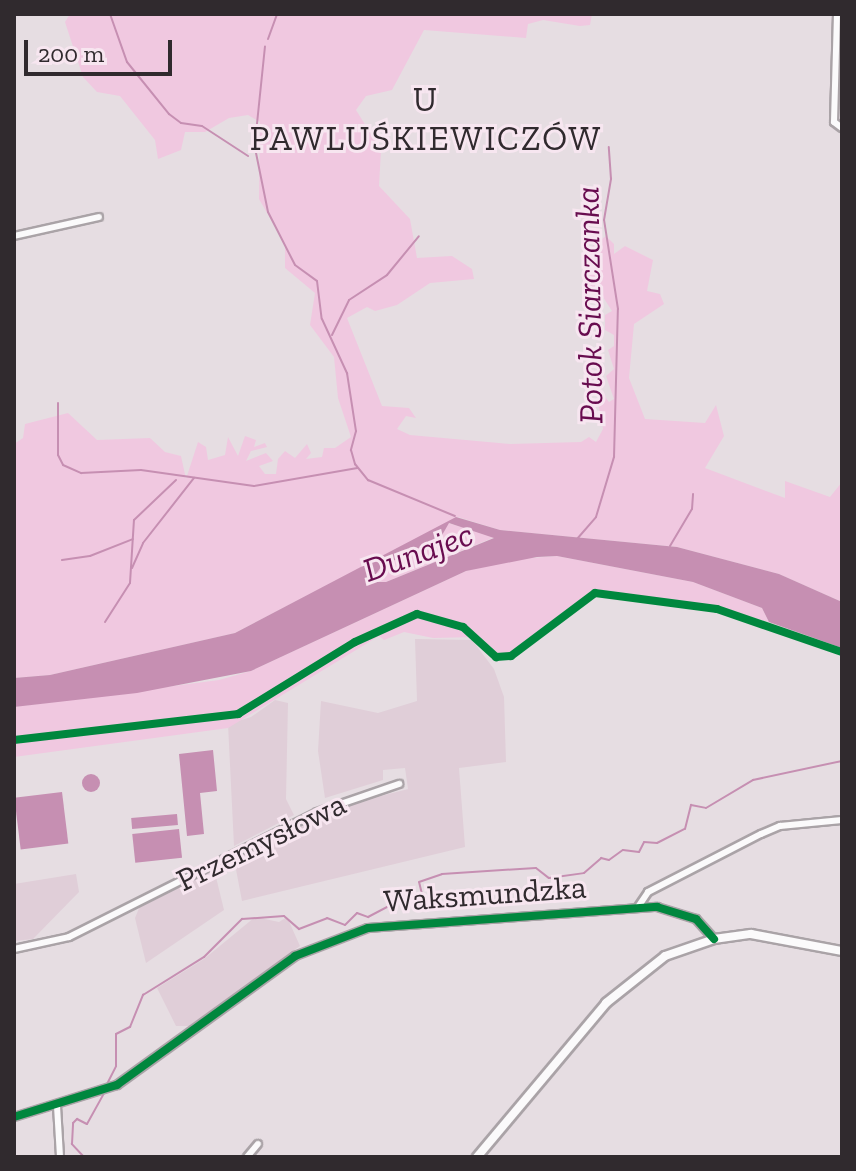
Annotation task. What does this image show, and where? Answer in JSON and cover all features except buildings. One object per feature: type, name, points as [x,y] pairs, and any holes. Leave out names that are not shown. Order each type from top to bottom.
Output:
[{"type":"street","points":[[837,14],[834,122],[842,128]]},
{"type":"street","points":[[14,236],[99,217]]},
{"type":"street","name":"Przemysłowa","points":[[14,949],[42,945],[128,909],[317,812],[399,784]]},
{"type":"street","points":[[638,907],[648,892],[761,834],[780,826],[842,820]]},
{"type":"street","name":"Waksmundzka","points":[[14,1117],[111,1088],[282,964],[347,934],[396,923],[638,907],[666,909],[696,919],[714,939]]},
{"type":"street","points":[[477,1157],[619,990],[665,956],[714,939],[775,935],[842,951]]},
{"type":"street","points":[[57,1106],[60,1157]]},
{"type":"street","points":[[247,1157],[258,1144]]},
{"type":"shaded area","points":[[70,14],[592,14],[590,25],[543,20],[528,24],[526,38],[424,30],[392,90],[366,96],[356,110],[381,150],[379,186],[410,219],[417,258],[452,256],[472,269],[474,279],[430,283],[397,305],[375,311],[367,307],[347,318],[382,406],[409,408],[416,418],[406,416],[397,429],[410,435],[510,444],[581,442],[589,437],[596,442],[603,429],[598,402],[602,393],[609,402],[614,399],[606,376],[614,369],[608,350],[614,346],[614,335],[605,330],[605,315],[612,311],[601,294],[589,287],[582,254],[606,236],[614,244],[614,254],[625,246],[653,260],[647,291],[660,294],[664,304],[634,324],[629,378],[645,419],[705,423],[716,405],[724,436],[705,468],[785,498],[785,481],[830,497],[842,482],[842,602],[779,574],[677,547],[500,530],[458,517],[235,633],[50,675],[14,678],[14,444],[23,438],[25,424],[68,413],[97,440],[150,438],[165,452],[181,456],[186,479],[198,442],[206,447],[208,460],[225,455],[228,437],[238,456],[245,436],[256,440],[254,447],[265,443],[267,447],[251,451],[246,461],[266,453],[273,461],[259,466],[265,474],[276,474],[278,459],[285,451],[295,458],[307,444],[311,453],[306,459],[322,457],[324,448],[335,448],[351,437],[338,398],[334,357],[310,325],[315,293],[285,268],[285,244],[259,199],[260,122],[248,115],[229,118],[205,132],[185,132],[181,150],[158,159],[155,140],[120,96],[97,92],[83,77],[65,22]]},
{"type":"shaded area","points":[[456,517],[500,530],[677,547],[779,574],[842,602],[842,648],[769,622],[762,608],[693,582],[557,556],[537,557],[466,571],[251,671],[137,693],[14,707],[14,678],[50,675],[235,633]],"holes":[[[449,523],[494,538],[386,582],[370,582],[381,567],[441,537]]]},
{"type":"shaded area","points":[[448,523],[495,537],[386,582],[369,581],[381,567],[441,537]]},
{"type":"shaded area","points":[[557,556],[693,582],[762,608],[769,622],[686,601],[599,591],[511,658],[492,658],[475,637],[433,638],[404,632],[384,640],[379,636],[228,728],[14,757],[14,707],[219,680],[251,671],[466,571],[506,560]]},
{"type":"shaded area","points":[[415,639],[472,640],[494,669],[504,697],[506,762],[459,768],[465,847],[242,901],[234,859],[346,805],[408,789],[405,768],[383,770],[383,780],[325,798],[318,751],[321,701],[378,713],[417,701]]},
{"type":"shaded area","points":[[275,700],[288,703],[286,799],[294,815],[234,846],[228,724],[251,717]]},
{"type":"shaded area","points":[[213,750],[217,791],[200,793],[204,834],[187,836],[179,754]]},
{"type":"shaded area","points":[[91,774],[100,783],[91,792],[82,783]]},
{"type":"shaded area","points":[[62,792],[68,844],[21,849],[14,798]]},
{"type":"shaded area","points":[[177,814],[178,825],[132,829],[131,818]]},
{"type":"shaded area","points":[[179,829],[182,858],[135,863],[132,834]]},
{"type":"shaded area","points":[[214,869],[224,910],[146,963],[135,918],[140,906]]},
{"type":"shaded area","points":[[76,874],[79,892],[33,939],[14,941],[14,884]]},
{"type":"shaded area","points":[[255,917],[279,922],[287,917],[300,946],[189,1026],[176,1026],[157,988],[204,959]]},
{"type":"waterway","points":[[110,14],[127,62],[169,114],[181,123],[202,126],[248,156]]},
{"type":"waterway","points":[[268,39],[277,14]]},
{"type":"waterway","points":[[255,143],[265,47]]},
{"type":"waterway","name":"Potok Siarczanka","points":[[577,539],[596,517],[614,457],[618,309],[604,220],[611,179],[609,147]]},
{"type":"waterway","name":"Dunajec","points":[[255,148],[268,212],[295,265],[317,281],[322,319],[347,373],[356,431],[351,450],[355,464],[368,480],[455,516]]},
{"type":"waterway","points":[[332,335],[349,300],[387,275],[419,236]]},
{"type":"waterway","points":[[58,403],[58,455],[63,465],[81,473],[141,470],[254,486],[357,468]]},
{"type":"waterway","points":[[132,568],[143,543],[194,478]]},
{"type":"waterway","points":[[105,622],[130,583],[134,520],[176,480]]},
{"type":"waterway","points":[[670,546],[692,509],[693,494]]},
{"type":"waterway","points":[[62,560],[90,556],[133,539]]},
{"type":"waterway","points":[[106,1086],[116,1066],[116,1034],[130,1027],[143,995],[204,957],[242,919],[284,916],[299,929],[327,918],[345,925],[357,913],[368,917],[410,895],[422,894],[419,882],[442,874],[536,868],[549,878],[584,873],[601,858],[609,860],[623,850],[639,852],[644,842],[657,843],[685,829],[691,805],[706,808],[753,780],[842,761]]},
{"type":"waterway","points":[[84,1157],[72,1144],[73,1123],[77,1119],[87,1124],[105,1092]]},
{"type":"cycle path","points":[[14,740],[238,714],[355,642],[417,614],[463,627],[496,657],[511,656],[595,593],[717,609],[842,652]]},
{"type":"cycle path","points":[[14,1117],[117,1085],[295,956],[368,928],[657,907],[696,919],[714,939]]},
{"type":"district","name":"U PAWLUŚKIEWICZÓW","points":[[426,118]]}]
